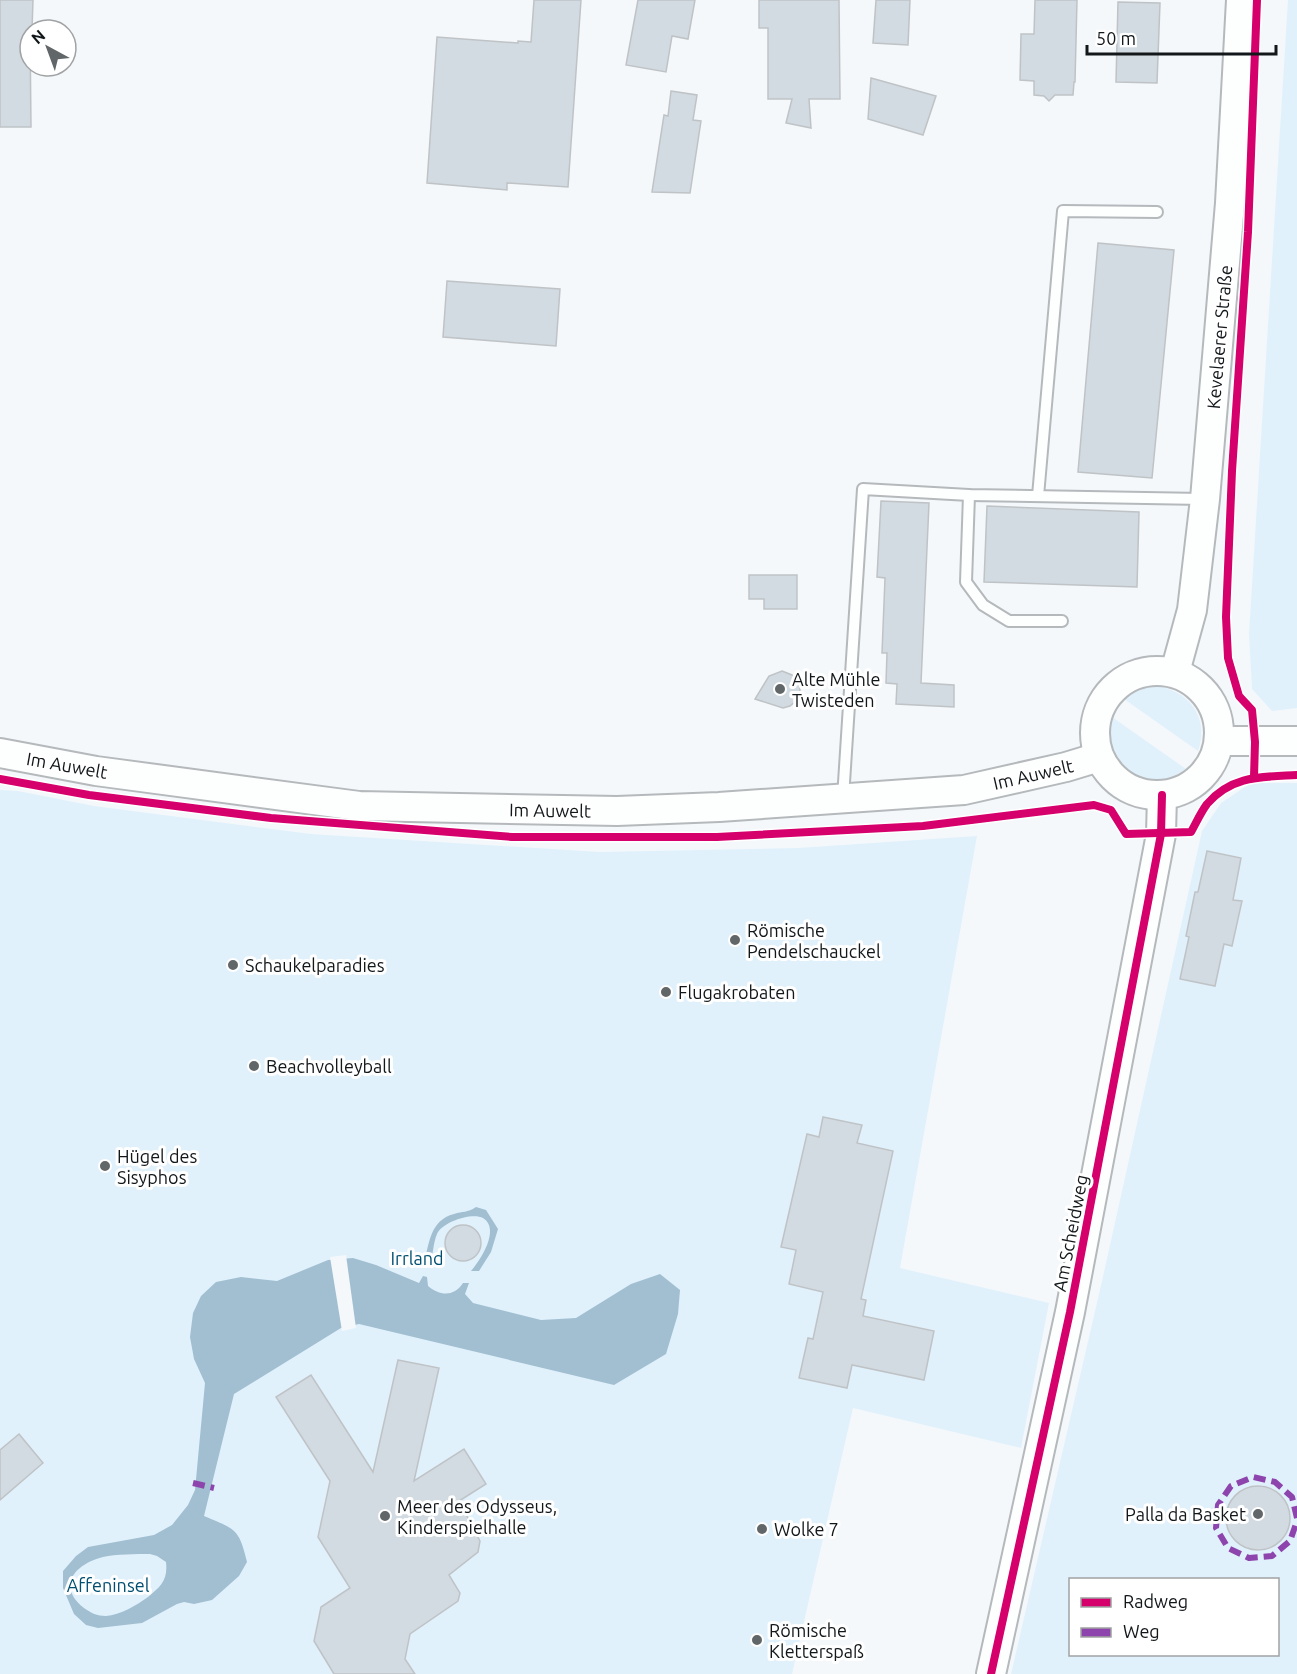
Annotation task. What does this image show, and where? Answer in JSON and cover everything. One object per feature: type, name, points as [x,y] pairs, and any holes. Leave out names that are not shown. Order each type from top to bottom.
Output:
[{"type":"main road","name":"Kevelaerer Straße","points":[[1175,672],[1192,610],[1205,499],[1230,203],[1241,0]]},
{"type":"main road","points":[[1155,670],[1175,672],[1199,687],[1208,698],[1219,725],[1219,741],[1214,759],[1202,776],[1184,789],[1162,795],[1144,793],[1126,787],[1111,775],[1099,757],[1094,737],[1096,716],[1105,698],[1119,683],[1137,674],[1155,670]]},
{"type":"main road","points":[[1219,741],[1297,741]]},
{"type":"main road","name":"Im Auwelt","points":[[0,753],[96,771],[359,806],[617,811],[964,790],[1066,767],[1099,757]]},
{"type":"main road","name":"Am Scheidweg","points":[[992,1674],[1070,1312],[1161,834],[1162,795]]},
{"type":"lane","points":[[1038,496],[1063,211],[1156,212]]},
{"type":"lane","points":[[843,799],[863,489],[969,495],[1205,499]]},
{"type":"lane","points":[[969,495],[966,582],[983,605],[1009,621],[1062,621]]},
{"type":"green space","points":[[1288,0],[1297,0],[1297,708],[1272,711],[1252,689],[1249,634]]},
{"type":"green space","points":[[1154,686],[1177,693],[1193,707],[1201,727],[1198,751],[1124,699],[1141,688]]},
{"type":"green space","points":[[1112,717],[1186,769],[1160,780],[1135,777],[1126,771],[1118,762],[1110,741]]},
{"type":"green space","points":[[1251,783],[1297,783],[1297,1674],[1011,1674],[1102,1281],[1202,831],[1221,803]]},
{"type":"green space","name":"Irrland","points":[[0,790],[18,791],[94,806],[311,834],[600,852],[798,848],[977,836],[900,1268],[1049,1303],[1021,1448],[853,1408],[792,1674],[0,1674]]},
{"type":"water","points":[[476,1207],[486,1210],[498,1229],[491,1252],[479,1271],[471,1271],[487,1245],[490,1230],[488,1223],[478,1216],[458,1219],[440,1230],[437,1234],[430,1266],[424,1264],[435,1227],[446,1217]]},
{"type":"water","points":[[353,1258],[419,1283],[423,1276],[427,1277],[428,1286],[437,1292],[447,1294],[455,1291],[463,1283],[469,1283],[465,1294],[473,1303],[541,1320],[576,1318],[631,1284],[660,1274],[680,1290],[678,1314],[666,1354],[614,1385],[359,1324],[341,1328],[234,1394],[204,1516],[229,1527],[238,1535],[247,1562],[239,1576],[212,1600],[194,1604],[184,1602],[177,1604],[142,1623],[98,1628],[86,1625],[74,1614],[63,1588],[63,1571],[76,1556],[88,1547],[154,1535],[172,1525],[188,1505],[195,1490],[205,1383],[194,1359],[190,1337],[193,1313],[201,1296],[216,1282],[241,1277],[277,1281],[328,1260]],"holes":[[[150,1554],[166,1562],[163,1582],[148,1597],[123,1612],[106,1616],[94,1614],[84,1608],[71,1592],[72,1577],[77,1570],[93,1560],[120,1555]]]},
{"type":"pier","points":[[346,1255],[356,1328],[342,1331],[330,1257]]},
{"type":"building","points":[[0,0],[33,0],[32,18],[18,18],[18,78],[30,78],[31,127],[0,127]]},
{"type":"building","points":[[534,0],[581,0],[568,187],[507,183],[507,190],[427,183],[437,37],[531,42]]},
{"type":"building","points":[[638,0],[695,0],[688,39],[672,36],[666,72],[626,65]]},
{"type":"building","points":[[759,0],[839,0],[840,99],[809,99],[811,128],[786,123],[792,99],[768,99],[768,28],[759,28]]},
{"type":"building","points":[[876,0],[910,0],[908,45],[873,43]]},
{"type":"building","points":[[1035,0],[1077,0],[1073,95],[1055,95],[1049,101],[1044,96],[1034,95],[1034,81],[1020,80],[1021,34],[1034,34]]},
{"type":"building","points":[[1118,2],[1160,3],[1157,83],[1116,82]]},
{"type":"building","points":[[871,78],[936,96],[923,135],[868,119]]},
{"type":"building","points":[[671,91],[697,95],[693,120],[701,121],[690,193],[652,192],[664,115],[668,116]]},
{"type":"building","points":[[1098,243],[1174,250],[1152,478],[1078,472]]},
{"type":"building","points":[[447,281],[560,289],[556,346],[443,337]]},
{"type":"building","points":[[881,501],[929,503],[921,683],[954,685],[954,707],[896,704],[897,684],[886,683],[887,653],[882,653],[885,578],[877,577]]},
{"type":"building","points":[[987,506],[1139,512],[1137,587],[984,582]]},
{"type":"building","points":[[749,575],[797,575],[797,609],[764,609],[764,599],[749,599]]},
{"type":"building","name":"Alte Mühle Twisteden","points":[[782,671],[792,675],[799,683],[800,690],[797,700],[783,708],[755,699],[769,676]]},
{"type":"building","points":[[1207,851],[1241,858],[1233,900],[1242,901],[1232,946],[1224,944],[1215,986],[1180,979],[1195,892],[1198,892]]},
{"type":"building","points":[[823,1117],[862,1125],[857,1143],[893,1151],[861,1299],[866,1300],[863,1316],[934,1331],[924,1380],[852,1365],[847,1388],[799,1378],[808,1338],[813,1339],[823,1292],[789,1284],[796,1250],[781,1247],[807,1134],[819,1137]]},
{"type":"building","points":[[463,1225],[475,1231],[481,1243],[475,1255],[463,1261],[451,1255],[445,1243],[451,1231]]},
{"type":"building","name":"Meer des Odysseus, Kinderspielhalle","points":[[398,1360],[439,1368],[414,1481],[464,1449],[486,1484],[459,1501],[480,1541],[478,1552],[449,1575],[460,1593],[458,1601],[410,1634],[405,1659],[415,1674],[334,1674],[314,1641],[321,1607],[350,1588],[318,1537],[330,1481],[276,1397],[311,1375],[373,1472]]},
{"type":"building","points":[[19,1434],[43,1463],[0,1500],[0,1450]]},
{"type":"building","name":"Palla da Basket","points":[[1258,1486],[1281,1495],[1290,1518],[1281,1541],[1258,1550],[1235,1541],[1226,1518],[1235,1495]]},
{"type":"marked path","points":[[1297,1518],[1292,1497],[1275,1482],[1253,1477],[1231,1486],[1218,1505],[1216,1528],[1228,1548],[1249,1558],[1272,1556],[1290,1541],[1297,1521]]},
{"type":"marked path","points":[[193,1483],[214,1488]]},
{"type":"cycle path","points":[[1254,777],[1255,742],[1252,710],[1239,696],[1228,658],[1226,617],[1232,471],[1248,232],[1257,0]]},
{"type":"cycle path","points":[[0,779],[89,795],[271,818],[512,837],[717,837],[923,826],[1094,805],[1111,810],[1126,834],[1191,832],[1207,804],[1227,788],[1248,779],[1297,775]]},
{"type":"cycle path","points":[[991,1674],[1070,1312],[1161,834],[1162,795]]},
{"type":"place","name":"Alte Mühle Twisteden","points":[[780,689]]},
{"type":"place","name":"Römische Pendelschauckel","points":[[735,940]]},
{"type":"place","name":"Schaukelparadies","points":[[233,965]]},
{"type":"place","name":"Flugakrobaten","points":[[666,992]]},
{"type":"place","name":"Beachvolleyball","points":[[254,1066]]},
{"type":"place","name":"Hügel des Sisyphos","points":[[105,1166]]},
{"type":"place","name":"Palla da Basket","points":[[1258,1514]]},
{"type":"place","name":"Meer des Odysseus, Kinderspielhalle","points":[[385,1516]]},
{"type":"place","name":"Wolke 7","points":[[762,1529]]},
{"type":"place","name":"Römische Kletterspaß","points":[[757,1640]]},
{"type":"park label","name":"Affeninsel","points":[[108,1585]]}]
